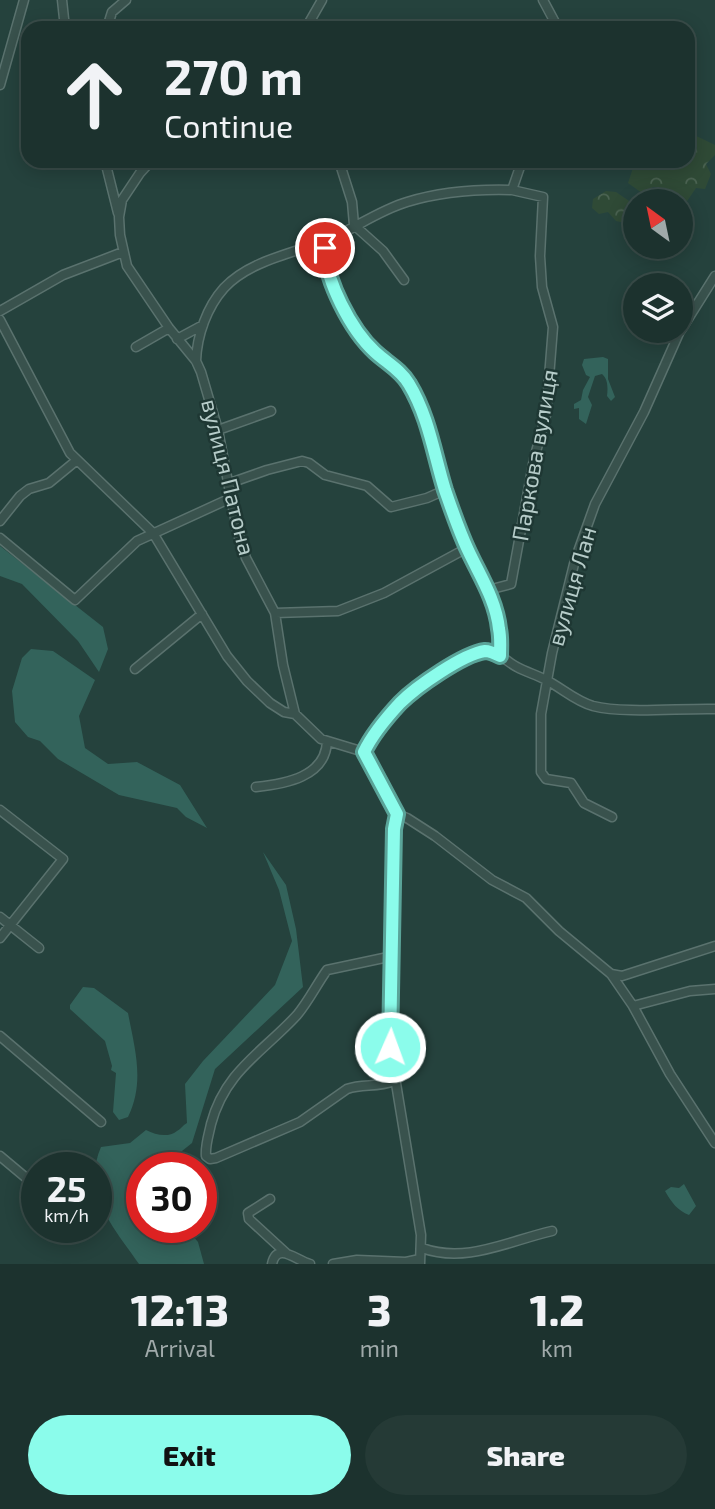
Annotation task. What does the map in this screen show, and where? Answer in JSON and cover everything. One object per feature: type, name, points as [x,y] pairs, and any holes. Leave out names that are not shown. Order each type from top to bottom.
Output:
[{"type":"street","points":[[0,85],[24,0]]},
{"type":"street","points":[[62,0],[64,21]]},
{"type":"street","points":[[109,21],[112,12],[126,0]]},
{"type":"street","points":[[310,21],[322,0]]},
{"type":"street","points":[[544,0],[554,21]]},
{"type":"street","name":"вулиця Патона","points":[[108,168],[119,217],[123,252],[134,277],[177,339],[196,361],[218,430],[230,483],[233,513],[246,558],[275,613],[283,665],[295,714]]},
{"type":"street","points":[[119,217],[126,192],[145,168]]},
{"type":"street","points":[[341,168],[352,202],[354,225],[383,251],[404,280]]},
{"type":"street","points":[[177,339],[202,325],[218,297],[232,281],[406,202],[476,189],[512,190],[520,168]]},
{"type":"street","name":"Паркова вулиця","points":[[488,590],[511,584],[534,459],[546,415],[553,327],[541,277],[542,197],[512,190]]},
{"type":"street","points":[[326,240],[325,258],[328,269],[348,315],[375,352],[398,370],[411,386],[425,419],[445,490],[467,548],[488,590],[499,628],[500,656]]},
{"type":"street","points":[[0,311],[63,275],[123,252]]},
{"type":"street","name":"вулиця Лан","points":[[693,310],[715,276]]},
{"type":"street","points":[[0,320],[70,453],[153,533],[227,656],[247,681],[270,703],[284,712],[295,714],[313,733],[327,741],[364,752],[397,814],[394,829],[390,1047],[422,1248],[420,1261],[357,1260],[332,1264]]},
{"type":"street","name":"вулиця Патона","points":[[196,361],[202,325]]},
{"type":"street","points":[[136,346],[169,328]]},
{"type":"street","name":"вулиця Лан","points":[[612,817],[584,803],[571,783],[546,779],[541,772],[541,714],[575,560],[595,505],[644,412],[674,343]]},
{"type":"street","points":[[218,430],[271,411]]},
{"type":"street","points":[[0,521],[20,496],[29,489],[49,484],[77,460]]},
{"type":"street","points":[[230,483],[302,461],[325,475],[367,486],[391,507],[427,498],[445,490]]},
{"type":"street","points":[[0,538],[75,600],[137,541],[231,498]]},
{"type":"street","points":[[275,613],[338,611],[384,593],[467,548]]},
{"type":"street","points":[[135,669],[202,614]]},
{"type":"street","points":[[364,752],[400,703],[426,681],[462,660],[485,651],[500,656],[547,680],[581,702],[595,707],[635,710],[715,709]]},
{"type":"street","points":[[256,787],[288,782],[306,774],[319,765],[327,754],[327,741]]},
{"type":"street","points":[[0,810],[63,859],[0,938]]},
{"type":"street","points":[[397,814],[435,836],[492,880],[526,898],[559,931],[611,974],[633,1006],[670,1074],[715,1143]]},
{"type":"street","points":[[0,917],[39,948]]},
{"type":"street","points":[[611,974],[622,976],[715,946]]},
{"type":"street","points":[[393,956],[327,970],[298,1014],[230,1081],[214,1113],[205,1148],[206,1156],[216,1158],[300,1122],[347,1089],[380,1087],[394,1081]]},
{"type":"street","points":[[633,1006],[690,991],[715,989]]},
{"type":"street","points":[[0,1036],[101,1122]]},
{"type":"street","points":[[0,1156],[21,1174]]},
{"type":"street","points":[[270,1199],[248,1213],[248,1219],[286,1253],[310,1264]]},
{"type":"street","points":[[422,1248],[442,1258],[470,1257],[495,1252],[552,1231]]},
{"type":"street","points":[[272,1264],[278,1253],[286,1253]]},
{"type":"green space","points":[[695,135],[715,145],[715,155],[706,164],[711,174],[705,189],[696,188],[693,192],[693,189],[660,187],[636,189],[628,183],[633,168],[695,168]]},
{"type":"green space","points":[[606,191],[616,192],[623,197],[623,222],[616,221],[608,212],[599,214],[592,208],[593,199]]},
{"type":"shaded area","points":[[584,359],[608,359],[608,379],[615,397],[611,401],[607,396],[604,376],[595,376],[588,397],[592,405],[586,424],[579,419],[579,408],[574,409],[574,404],[581,400],[590,377],[586,375],[582,365]]},
{"type":"shaded area","points":[[0,546],[103,627],[108,649],[99,672],[78,641],[22,584],[0,576]]},
{"type":"shaded area","points":[[31,649],[53,651],[95,680],[79,716],[85,748],[108,764],[137,762],[180,785],[207,828],[186,817],[177,808],[119,795],[58,759],[40,741],[28,737],[15,722],[12,691],[22,658]]},
{"type":"shaded area","points":[[263,852],[286,885],[296,929],[303,987],[215,1069],[192,1143],[181,1152],[126,1152],[126,1243],[198,1243],[204,1264],[139,1264],[112,1224],[112,1152],[100,1152],[101,1147],[130,1143],[146,1130],[170,1134],[187,1123],[185,1084],[203,1061],[275,985],[292,941],[279,890]]},
{"type":"shaded area","points":[[83,987],[94,988],[128,1013],[136,1053],[136,1091],[128,1117],[119,1120],[113,1112],[116,1073],[111,1070],[105,1041],[70,1009]]},
{"type":"shaded area","points":[[684,1184],[696,1206],[689,1215],[675,1206],[665,1191]]},
{"type":"route","points":[[325,248],[325,258],[334,287],[354,324],[375,352],[398,370],[411,386],[425,419],[445,490],[467,548],[490,594],[499,628],[500,656],[485,651],[462,660],[426,681],[400,703],[364,752],[397,814],[394,829],[390,1047]]}]
